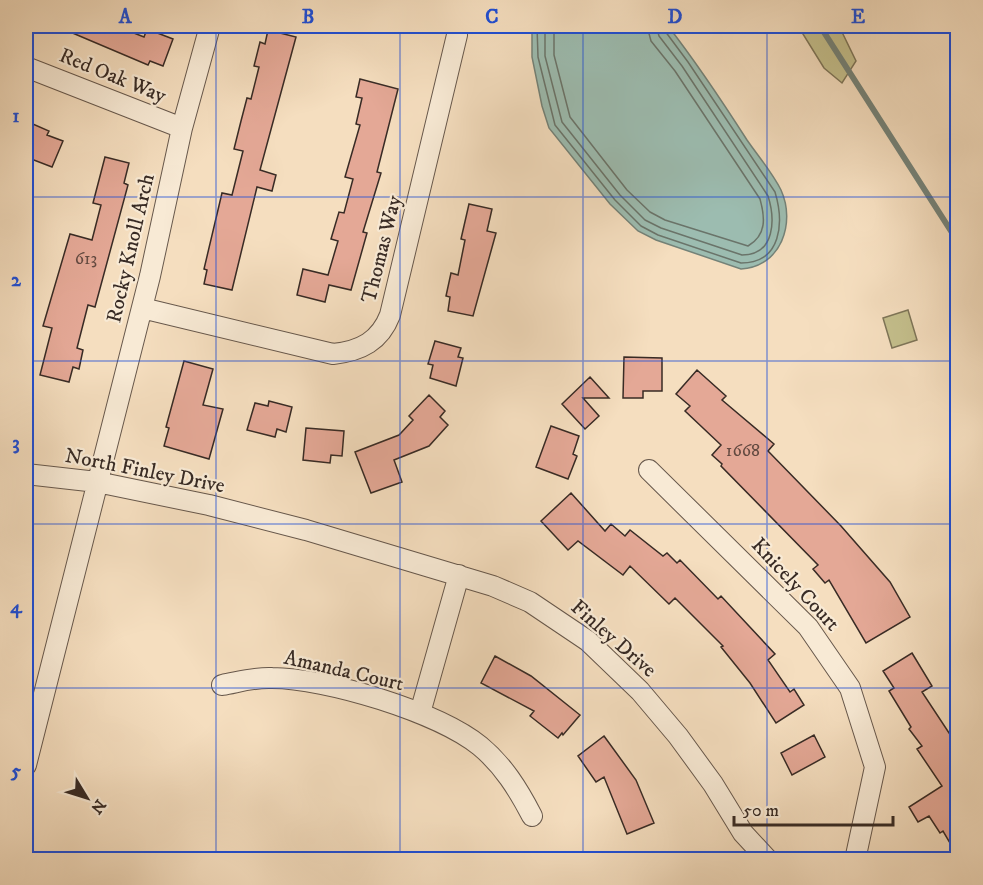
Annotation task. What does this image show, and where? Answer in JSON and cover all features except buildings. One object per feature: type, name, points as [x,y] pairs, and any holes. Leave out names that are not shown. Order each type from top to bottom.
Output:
[{"type":"street","name":"Rocky Knoll Arch","points":[[26,765],[142,308],[182,128],[210,26]]},
{"type":"street","name":"Thomas Way","points":[[142,308],[333,354],[353,352],[378,337],[390,315],[457,35]]},
{"type":"street","name":"Red Oak Way","points":[[26,66],[182,128]]},
{"type":"street","name":"Knicely Court","points":[[649,470],[808,627],[850,688],[876,767],[855,860]]},
{"type":"street","name":"North Finley Drive","points":[[26,474],[97,482],[255,517]]},
{"type":"street","name":"Finley Drive","points":[[255,517],[459,575],[494,586],[530,602],[588,641],[640,691],[678,736],[713,784],[743,833],[768,860]]},
{"type":"street","name":"Amanda Court","points":[[420,713],[459,575]]},
{"type":"street","name":"Amanda Court","points":[[222,685],[250,679],[301,680],[381,699],[420,713],[457,731],[479,746],[501,766],[518,790],[532,816]]},
{"type":"shaded area","points":[[798,26],[839,26],[856,61],[842,83],[824,68]]},
{"type":"shaded area","points":[[908,310],[917,340],[892,348],[883,318]]},
{"type":"water","points":[[532,26],[668,26],[709,82],[781,190],[787,216],[782,241],[775,252],[755,266],[741,269],[656,240],[638,231],[610,204],[549,128],[532,57]]},
{"type":"waterway","points":[[820,26],[958,242]]}]
